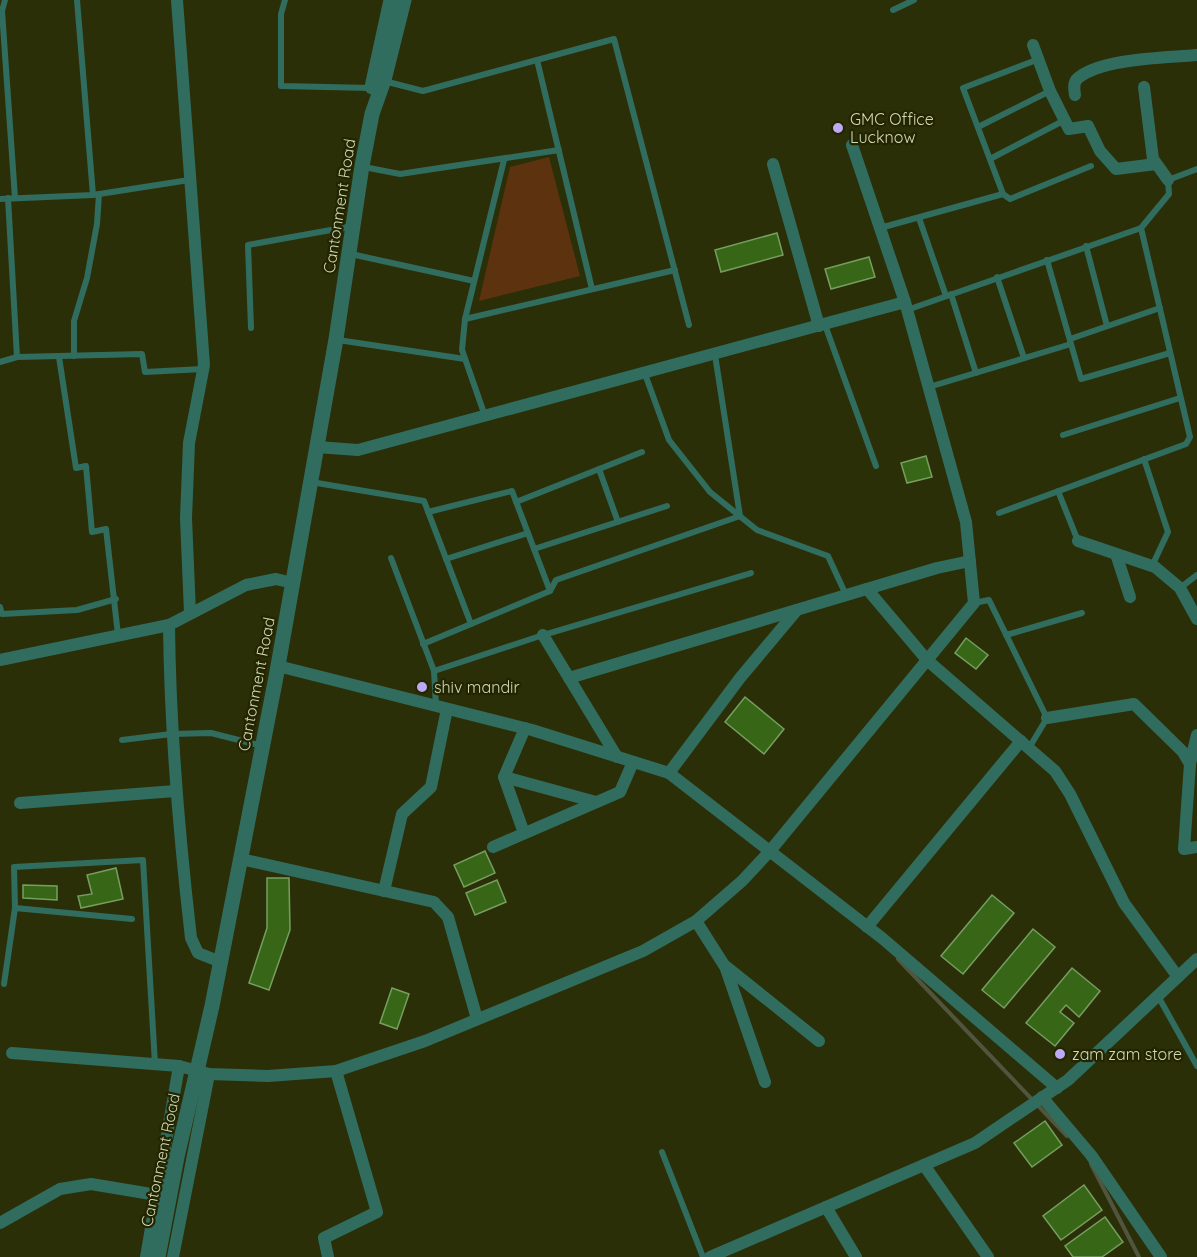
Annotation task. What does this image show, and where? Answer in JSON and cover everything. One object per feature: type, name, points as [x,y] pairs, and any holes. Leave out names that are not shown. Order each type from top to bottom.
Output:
[{"type":"street","points":[[177,0],[203,369],[189,443],[186,518],[190,613]]},
{"type":"street","name":"Cantonment Road","points":[[379,86],[391,0]]},
{"type":"street","name":"Cantonment Road","points":[[158,1257],[203,1073],[221,962],[311,482],[351,254],[362,166],[372,114],[404,0]]},
{"type":"street","points":[[1033,45],[1050,91],[1069,129],[1088,126],[1100,151],[1116,169],[1156,164]]},
{"type":"street","points":[[1075,95],[1074,83],[1078,78],[1097,68],[1197,55]]},
{"type":"street","points":[[1144,87],[1153,159],[1168,180]]},
{"type":"street","points":[[12,1053],[179,1066],[203,1073],[268,1076],[336,1071],[424,1041],[643,951],[696,921],[742,881],[770,851],[974,603],[966,522],[906,306],[852,145]]},
{"type":"street","points":[[773,164],[822,326]]},
{"type":"street","points":[[317,447],[358,450],[822,326],[906,306]]},
{"type":"street","points":[[1078,541],[1152,566],[1180,588],[1197,619]]},
{"type":"street","points":[[1116,554],[1130,597]]},
{"type":"street","points":[[569,678],[846,595],[970,561]]},
{"type":"street","points":[[0,660],[169,625],[246,585],[276,579],[293,583]]},
{"type":"street","points":[[867,589],[927,660],[1055,771],[1070,794],[1124,903],[1178,977]]},
{"type":"street","points":[[669,774],[740,678],[797,610]]},
{"type":"street","points":[[169,625],[171,734],[175,791],[191,938],[198,953],[221,962]]},
{"type":"street","points":[[543,635],[617,757]]},
{"type":"street","points":[[278,666],[525,728],[669,774],[867,927],[1057,1088]]},
{"type":"street","points":[[1047,718],[1134,704],[1183,752],[1190,764]]},
{"type":"street","points":[[384,891],[402,814],[431,787],[442,707]]},
{"type":"street","points":[[524,833],[504,777],[525,728]]},
{"type":"street","points":[[1197,735],[1190,764],[1184,849],[1197,847]]},
{"type":"street","points":[[867,927],[1025,745]]},
{"type":"street","points":[[493,847],[620,792],[633,762]]},
{"type":"street","points":[[504,777],[596,802]]},
{"type":"street","points":[[20,803],[175,791]]},
{"type":"street","points":[[241,859],[434,902],[448,917],[477,1019]]},
{"type":"street","points":[[696,921],[724,965],[765,1082]]},
{"type":"street","points":[[710,1257],[975,1143],[1057,1088],[1197,959]]},
{"type":"street","points":[[724,965],[819,1041]]},
{"type":"street","points":[[146,1257],[179,1066]]},
{"type":"street","points":[[328,1257],[324,1238],[377,1212],[336,1071]]},
{"type":"street","points":[[173,1257],[203,1073]]},
{"type":"street","points":[[1042,1097],[1091,1155],[1161,1257]]},
{"type":"street","points":[[924,1165],[988,1257]]},
{"type":"street","points":[[0,1223],[60,1189],[91,1184],[157,1195]]},
{"type":"street","points":[[826,1207],[856,1257]]},
{"type":"lane","points":[[5,0],[2,10],[12,198],[17,357]]},
{"type":"lane","points":[[74,356],[74,321],[95,235],[96,194],[77,0]]},
{"type":"lane","points":[[285,0],[282,14],[281,86],[379,86],[423,91],[614,39],[689,325]]},
{"type":"lane","points":[[893,10],[914,0]]},
{"type":"lane","points":[[1039,59],[963,88],[1003,194],[1010,199],[1091,166]]},
{"type":"lane","points":[[537,60],[591,289]]},
{"type":"lane","points":[[978,126],[1050,91]]},
{"type":"lane","points":[[990,159],[1064,122]]},
{"type":"lane","points":[[362,166],[400,174],[558,150]]},
{"type":"lane","points":[[485,417],[462,350],[465,319],[504,160]]},
{"type":"lane","points":[[906,306],[949,295],[1141,228],[1169,194],[1168,180],[1197,170]]},
{"type":"lane","points":[[0,199],[96,194],[189,180]]},
{"type":"lane","points":[[880,228],[1003,194]]},
{"type":"lane","points":[[919,218],[976,373]]},
{"type":"lane","points":[[251,328],[248,245],[354,226]]},
{"type":"lane","points":[[999,513],[1186,444],[1190,437],[1141,228]]},
{"type":"lane","points":[[1086,246],[1107,326]]},
{"type":"lane","points":[[351,254],[474,281]]},
{"type":"lane","points":[[1047,260],[1081,379],[1170,353]]},
{"type":"lane","points":[[465,319],[675,270]]},
{"type":"lane","points":[[997,278],[1024,358]]},
{"type":"lane","points":[[929,387],[1024,358],[1160,308]]},
{"type":"lane","points":[[822,326],[876,466]]},
{"type":"lane","points":[[336,339],[465,359]]},
{"type":"lane","points":[[0,362],[17,357],[142,354],[145,372],[203,369]]},
{"type":"lane","points":[[715,355],[740,516]]},
{"type":"lane","points":[[58,357],[76,468],[86,466],[92,532],[106,529],[116,599],[118,635]]},
{"type":"lane","points":[[645,374],[669,440],[710,492],[757,530],[828,556],[846,595]]},
{"type":"lane","points":[[1063,435],[1180,398]]},
{"type":"lane","points":[[516,502],[642,452]]},
{"type":"lane","points":[[1144,459],[1168,532],[1152,566]]},
{"type":"lane","points":[[599,470],[618,522]]},
{"type":"lane","points":[[311,482],[424,501],[471,624]]},
{"type":"lane","points":[[428,512],[512,491],[550,591]]},
{"type":"lane","points":[[1058,492],[1078,541]]},
{"type":"lane","points":[[534,549],[667,506]]},
{"type":"lane","points":[[423,644],[550,591],[556,580],[740,516]]},
{"type":"lane","points":[[446,559],[528,533]]},
{"type":"lane","points":[[391,558],[434,671],[442,707]]},
{"type":"lane","points":[[434,671],[543,635],[751,573]]},
{"type":"lane","points":[[1180,588],[1197,575]]},
{"type":"lane","points":[[0,607],[2,614],[77,610],[116,599]]},
{"type":"lane","points":[[974,603],[989,600],[1047,718],[1025,745]]},
{"type":"lane","points":[[1006,635],[1082,613]]},
{"type":"lane","points":[[122,740],[171,734],[211,734],[263,747]]},
{"type":"lane","points":[[4,984],[15,908],[14,867],[143,860],[155,1064]]},
{"type":"lane","points":[[15,908],[132,919]]},
{"type":"lane","points":[[1158,996],[1197,1066]]},
{"type":"lane","points":[[662,1152],[704,1257]]},
{"type":"shaded area","points":[[549,157],[580,276],[479,301],[510,167]]},
{"type":"building","points":[[777,233],[783,255],[721,272],[715,250]]},
{"type":"building","points":[[869,257],[875,277],[831,289],[825,269]]},
{"type":"building","points":[[926,456],[932,477],[907,483],[901,463]]},
{"type":"building","points":[[966,638],[988,655],[976,669],[955,653]]},
{"type":"building","points":[[745,697],[784,729],[764,754],[725,722]]},
{"type":"building","points":[[485,851],[495,873],[464,887],[454,865]]},
{"type":"building","points":[[116,868],[123,899],[81,908],[78,896],[92,894],[87,875]]},
{"type":"building","points":[[267,878],[289,878],[290,930],[269,990],[249,983],[267,928]]},
{"type":"building","points":[[497,880],[506,902],[475,915],[466,893]]},
{"type":"building","points":[[23,885],[57,886],[57,900],[23,898]]},
{"type":"building","points":[[992,895],[1014,913],[963,974],[941,956]]},
{"type":"building","points":[[1033,929],[1055,947],[1004,1008],[982,990]]},
{"type":"building","points":[[1072,968],[1100,991],[1079,1017],[1066,1005],[1060,1012],[1074,1023],[1055,1046],[1026,1023]]},
{"type":"building","points":[[392,988],[409,994],[397,1029],[380,1023]]},
{"type":"building","points":[[1045,1121],[1062,1145],[1032,1167],[1014,1143]]},
{"type":"building","points":[[1084,1185],[1102,1210],[1061,1240],[1043,1216]]},
{"type":"building","points":[[1105,1217],[1123,1242],[1102,1257],[1073,1257],[1065,1246]]},
{"type":"waterway","points":[[898,959],[1067,1136]]},
{"type":"waterway","points":[[1091,1164],[1139,1257]]},
{"type":"place","name":"GMC Office Lucknow","points":[[838,128]]},
{"type":"place","name":"shiv mandir","points":[[422,687]]},
{"type":"place","name":"zam zam store","points":[[1060,1054]]}]
